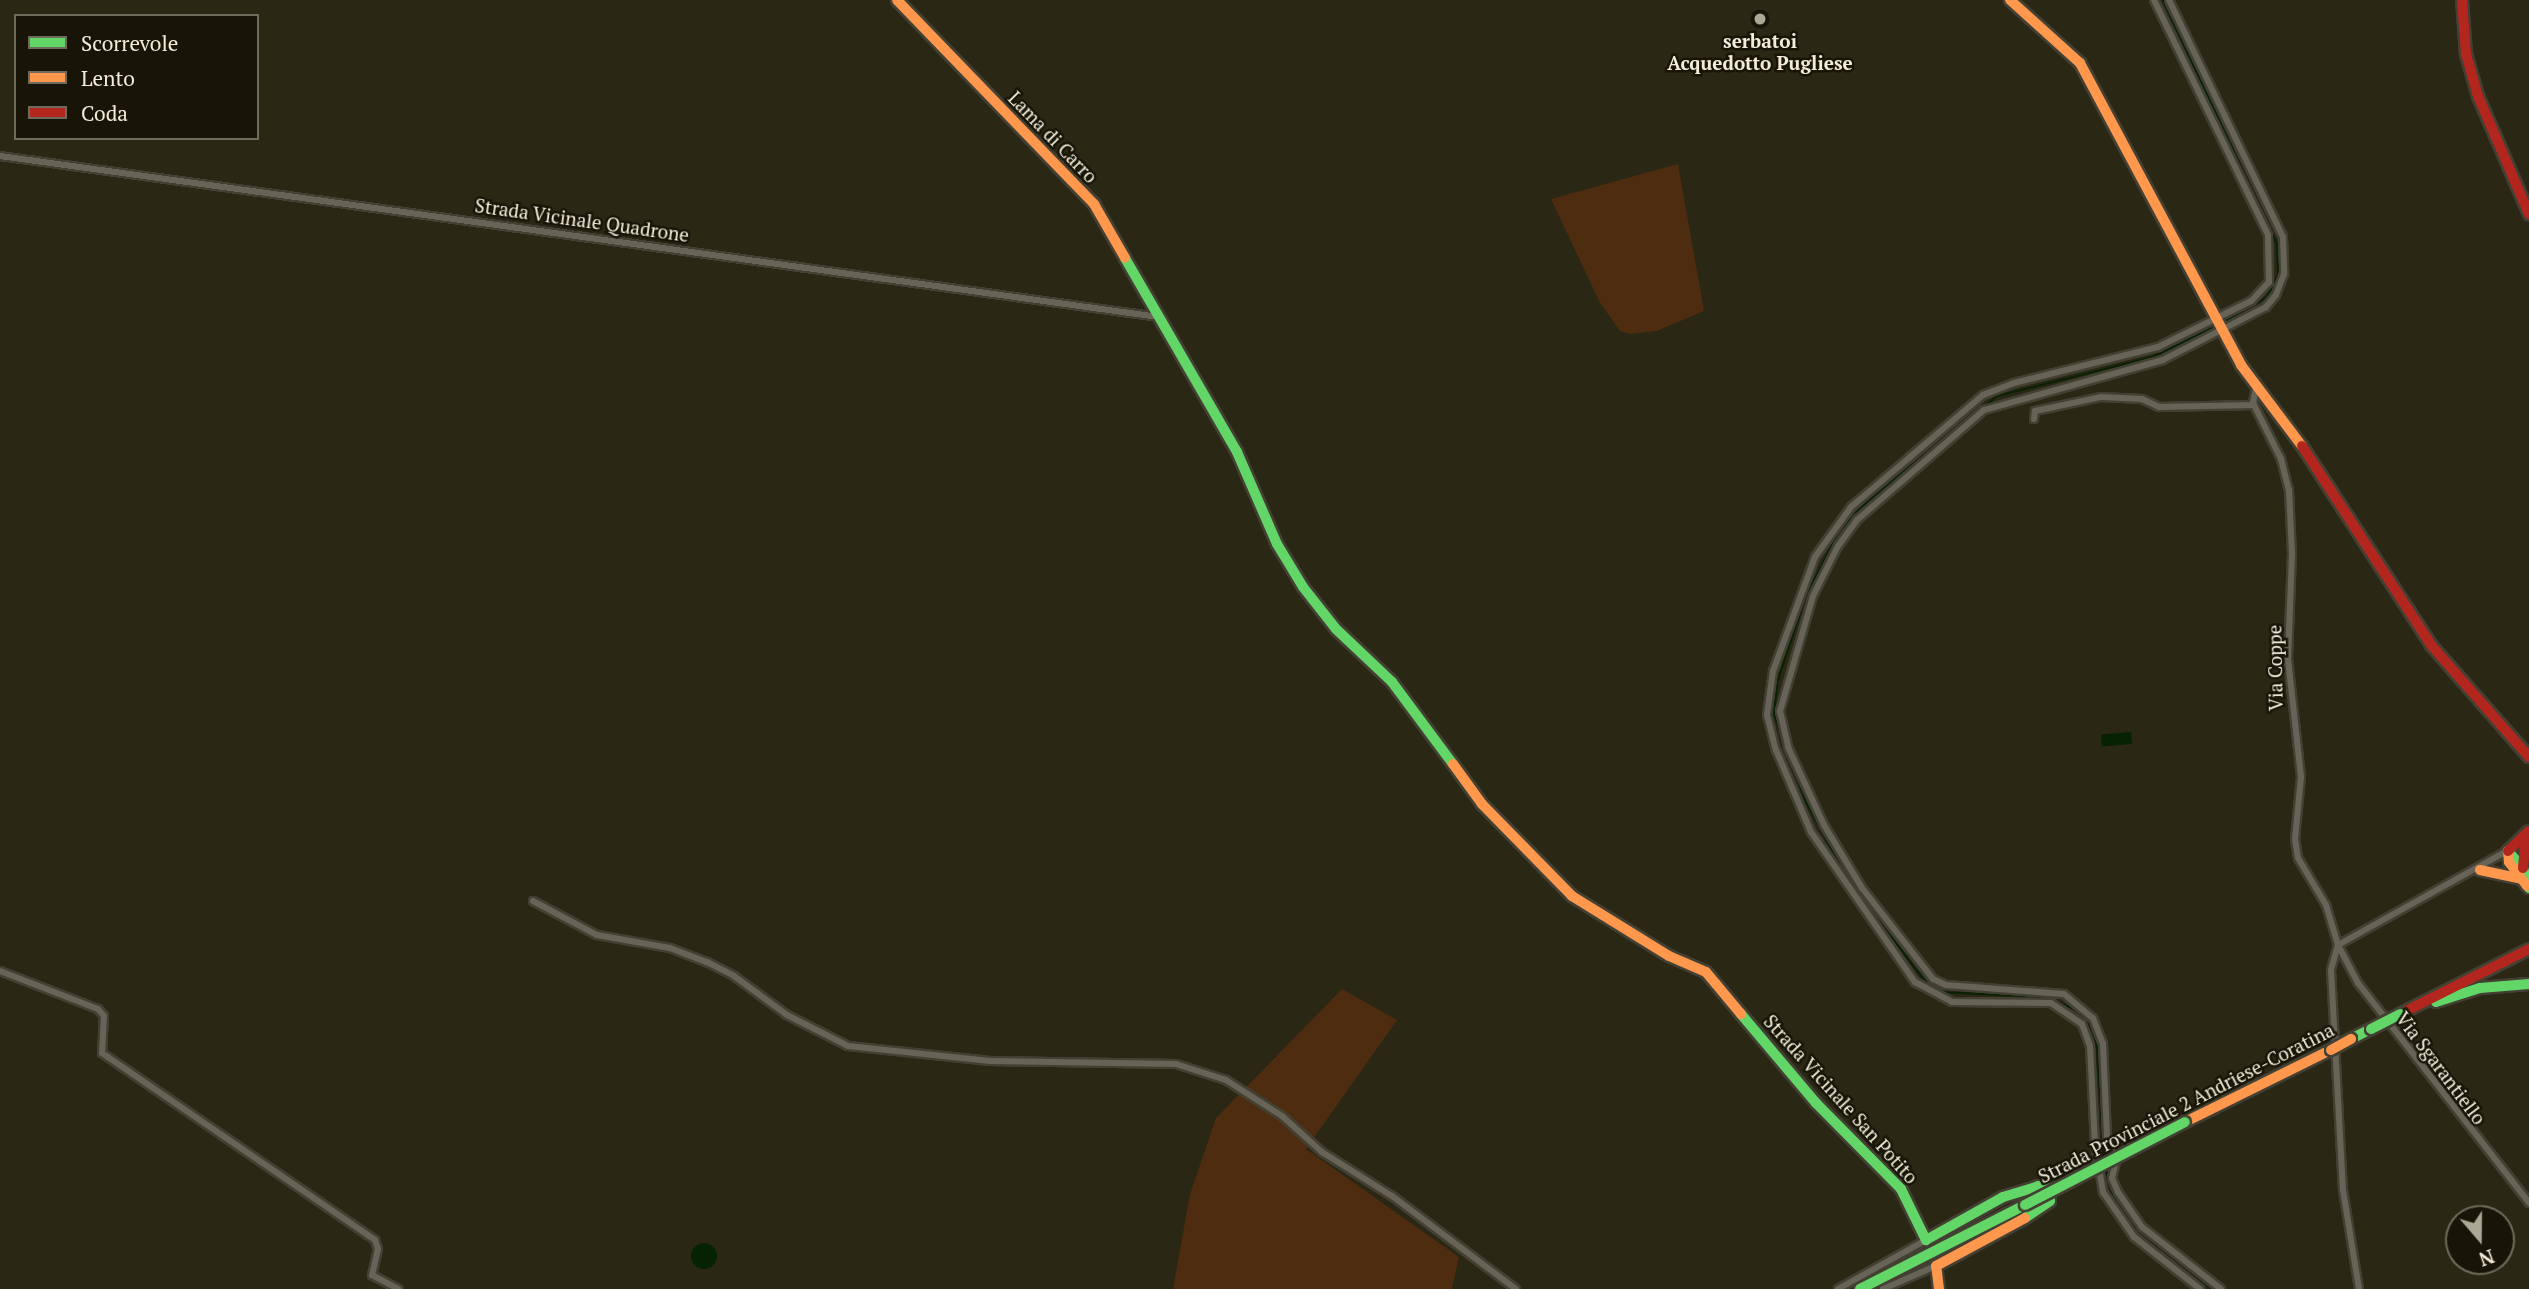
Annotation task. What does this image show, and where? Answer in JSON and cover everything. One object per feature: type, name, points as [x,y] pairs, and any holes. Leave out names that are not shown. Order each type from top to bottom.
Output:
[{"type":"street","name":"Lama di Carro","points":[[898,0],[1094,204],[1159,317]]},
{"type":"street","points":[[2010,0],[2080,63],[2218,325],[2256,388],[2332,486],[2390,588],[2431,645],[2529,754]]},
{"type":"street","points":[[2154,0],[2268,235],[2269,279],[2262,293],[2163,360],[1984,410],[1857,520],[1830,558],[1787,676],[1780,712],[1783,730],[1824,825],[1862,888],[1933,979],[1946,985],[2029,988],[2064,994],[2093,1018],[2103,1044],[2107,1136],[2116,1161],[2112,1178],[2118,1192],[2143,1227],[2182,1255],[2221,1289]]},
{"type":"street","points":[[2169,0],[2283,237],[2282,282],[2266,307],[2158,347],[1983,395],[1851,507],[1824,542],[1773,671],[1767,701],[1769,730],[1811,832],[1915,982],[1934,996],[1952,1002],[2028,1001],[2062,1007],[2082,1024],[2090,1046],[2102,1192],[2123,1227],[2200,1289]]},
{"type":"street","points":[[2462,0],[2466,54],[2478,96],[2529,214]]},
{"type":"street","points":[[2208,112],[2221,107]]},
{"type":"street","name":"Strada Vicinale Quadrone","points":[[0,156],[1159,317]]},
{"type":"street","points":[[2269,279],[2282,282]]},
{"type":"street","name":"Strada Vicinale San Potito","points":[[1159,317],[1237,452],[1277,544],[1336,629],[1392,682],[1482,804],[1572,896],[1669,956],[1706,972],[1816,1103],[1901,1189],[1926,1241]]},
{"type":"street","points":[[2063,371],[2066,385]]},
{"type":"street","points":[[2034,419],[2035,411],[2101,397],[2141,399],[2159,407],[2254,405],[2256,388]]},
{"type":"street","name":"Via Coppe","points":[[2254,405],[2281,458],[2289,491],[2292,555],[2288,659],[2301,777],[2295,848],[2326,905],[2338,945]]},
{"type":"street","points":[[1910,457],[1918,467]]},
{"type":"street","points":[[1773,671],[1787,676]]},
{"type":"street","points":[[1811,832],[1824,825]]},
{"type":"street","points":[[2360,1289],[2343,1190],[2331,970],[2338,945],[2480,870],[2508,851],[2527,833]]},
{"type":"street","points":[[2521,873],[2527,833]]},
{"type":"street","points":[[2508,851],[2529,888]]},
{"type":"street","points":[[2480,870],[2521,873]]},
{"type":"street","points":[[533,901],[597,936],[670,948],[707,962],[734,976],[787,1015],[848,1046],[990,1060],[1176,1064],[1226,1080],[1282,1116],[1322,1152],[1392,1196],[1516,1289]]},
{"type":"street","points":[[2495,966],[2529,938]]},
{"type":"street","points":[[1891,950],[1903,942]]},
{"type":"street","name":"Via Sgarantiello","points":[[2338,945],[2358,983],[2420,1068],[2529,1203]]},
{"type":"street","name":"Strada Provinciale 2 Andriese-Coratina","points":[[1860,1289],[2529,949]]},
{"type":"street","points":[[0,971],[98,1009],[104,1016],[102,1053],[374,1240],[379,1249],[372,1275],[398,1289]]},
{"type":"street","points":[[2400,1014],[2480,988],[2529,984]]},
{"type":"street","points":[[2028,1001],[2029,988]]},
{"type":"street","points":[[2093,1108],[2107,1107]]},
{"type":"street","points":[[1838,1289],[2003,1197],[2038,1186],[2051,1195],[2031,1216],[1936,1266],[1883,1289]]},
{"type":"street","points":[[2173,1267],[2182,1255]]},
{"type":"street","points":[[1936,1266],[1939,1289]]},
{"type":"shaded area","points":[[1678,164],[1704,311],[1657,331],[1630,334],[1620,331],[1600,303],[1551,199]]},
{"type":"shaded area","points":[[2131,732],[2132,744],[2102,747],[2101,735]]},
{"type":"shaded area","points":[[1342,989],[1397,1020],[1306,1149],[1459,1257],[1452,1289],[1173,1289],[1190,1194],[1216,1118]]},
{"type":"shaded area","points":[[704,1243],[713,1247],[717,1256],[713,1265],[704,1269],[695,1265],[691,1256],[695,1247]]},
{"type":"waterway","points":[[2163,0],[2277,244],[2278,275],[2267,297],[2222,323]]},
{"type":"waterway","points":[[1845,875],[1806,802],[1774,714],[1777,683],[1805,598],[1839,531],[1868,501],[1997,396],[2152,357],[2217,326]]},
{"type":"waterway","points":[[1856,891],[1929,986]]},
{"type":"waterway","points":[[1940,992],[2047,997],[2078,1011],[2094,1032],[2097,1047],[2104,1159]]},
{"type":"waterway","points":[[2105,1168],[2116,1203],[2130,1223],[2212,1289]]},
{"type":"traffic: fast","points":[[1125,258],[1237,452],[1277,544],[1303,587],[1336,629],[1392,682],[1453,764]]},
{"type":"traffic: fast","points":[[2508,851],[2523,868],[2529,888]]},
{"type":"traffic: fast","points":[[2436,1002],[2480,988],[2529,984]]},
{"type":"traffic: fast","points":[[1741,1014],[1816,1103],[1901,1189],[1926,1240],[2003,1197],[2038,1186],[2047,1188],[2050,1201],[2025,1218]]},
{"type":"traffic: fast","points":[[2371,1029],[2400,1014]]},
{"type":"traffic: fast","points":[[2351,1039],[2371,1029]]},
{"type":"traffic: fast","points":[[2025,1205],[2185,1122]]},
{"type":"traffic: fast","points":[[1860,1289],[2025,1205]]},
{"type":"traffic: slow","points":[[897,0],[1094,204],[1125,258]]},
{"type":"traffic: slow","points":[[2010,0],[2080,63],[2241,365],[2302,446]]},
{"type":"traffic: slow","points":[[1453,764],[1482,804],[1572,896],[1669,956],[1706,972],[1741,1014]]},
{"type":"traffic: slow","points":[[2508,851],[2509,862],[2527,886]]},
{"type":"traffic: slow","points":[[2480,870],[2519,878]]},
{"type":"traffic: slow","points":[[2331,1050],[2351,1039]]},
{"type":"traffic: slow","points":[[2185,1122],[2331,1050]]},
{"type":"traffic: slow","points":[[1939,1289],[1936,1266],[2025,1218]]},
{"type":"traffic: jam","points":[[2462,0],[2466,54],[2478,96],[2529,214]]},
{"type":"traffic: jam","points":[[2302,446],[2431,645],[2529,757]]},
{"type":"traffic: jam","points":[[2508,851],[2528,832]]},
{"type":"traffic: jam","points":[[2523,868],[2526,835]]},
{"type":"traffic: jam","points":[[2400,1014],[2529,949]]},
{"type":"place","name":"serbatoi Acquedotto Pugliese","points":[[1760,19]]}]
